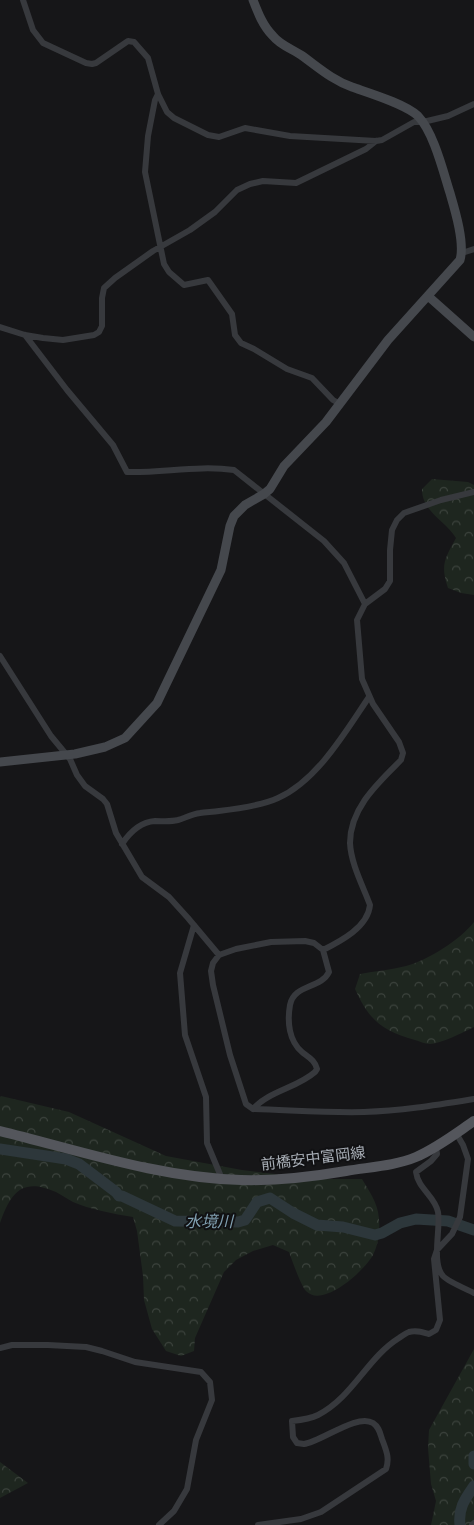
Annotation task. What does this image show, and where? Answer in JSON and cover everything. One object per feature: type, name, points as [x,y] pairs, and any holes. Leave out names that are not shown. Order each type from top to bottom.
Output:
[{"type":"main road","name":"前橋安中富岡線","points":[[0,1131],[142,1167],[179,1174],[222,1179],[275,1180],[308,1177],[390,1164],[415,1158],[436,1147],[474,1121]]},
{"type":"street","points":[[22,0],[34,30],[43,43],[86,63],[96,63],[128,41],[134,42],[148,58],[158,94],[167,112],[174,118],[208,135],[219,137],[245,128],[290,136],[376,141],[382,140],[414,122],[423,122],[448,116],[474,104]]},
{"type":"street","points":[[0,762],[88,752],[106,747],[125,738],[158,703],[221,570],[230,526],[234,516],[245,505],[270,489],[284,466],[326,422],[388,340],[456,264],[462,253],[455,212],[432,141],[423,122],[416,114],[383,97],[350,86],[329,76],[273,37],[263,23],[253,0]]},
{"type":"street","points":[[158,94],[155,100],[145,164],[160,238],[159,248],[164,264],[169,272],[184,285],[208,280],[232,314],[235,335],[241,343],[287,369],[312,378],[333,400],[340,404]]},
{"type":"street","points":[[0,327],[25,335],[63,340],[94,335],[99,332],[102,326],[104,288],[115,278],[159,248],[190,230],[214,212],[237,190],[262,181],[296,183],[366,149],[376,141]]},
{"type":"street","points":[[462,253],[474,249]]},
{"type":"street","points":[[428,296],[474,337]]},
{"type":"street","points":[[25,335],[67,390],[113,445],[127,472],[218,468],[234,470],[324,541],[344,563],[365,604]]},
{"type":"street","points":[[323,950],[365,922],[369,914],[370,906],[352,856],[350,843],[352,828],[356,815],[368,795],[401,760],[403,753],[399,742],[369,697],[362,680],[357,620],[365,604],[385,588],[390,581],[392,530],[397,520],[404,513],[422,506],[474,492]]},
{"type":"street","points":[[0,656],[51,736],[66,754],[85,786],[107,804],[116,833],[142,877],[168,898],[219,955]]},
{"type":"street","points":[[122,844],[128,834],[136,828],[153,821],[179,820],[200,813],[251,806],[279,798],[294,789],[309,776],[337,744],[369,697]]},
{"type":"street","points":[[194,925],[180,973],[185,1035],[206,1097],[207,1144],[222,1179]]},
{"type":"street","points":[[253,1109],[261,1100],[301,1081],[312,1074],[317,1068],[315,1063],[300,1051],[293,1042],[289,1011],[292,997],[298,991],[327,977],[329,972],[323,950],[314,943],[305,941],[271,942],[236,949],[219,955],[213,963],[211,971],[237,1082],[246,1104],[253,1109],[365,1112],[412,1109],[474,1099]]},
{"type":"street","points":[[258,1525],[301,1519],[321,1512],[386,1469],[388,1457],[378,1428],[373,1423],[360,1421],[308,1444],[304,1444],[298,1443],[293,1436],[292,1421],[308,1419],[319,1415],[333,1405],[353,1387],[381,1352],[391,1343],[409,1332],[419,1331],[428,1334],[436,1330],[440,1320],[433,1265],[437,1250],[452,1234],[460,1218],[468,1159],[456,1133]]},
{"type":"street","points":[[436,1147],[437,1154],[416,1172],[416,1179],[434,1202],[438,1212],[437,1250],[439,1267],[443,1276],[474,1293]]},
{"type":"street","points":[[0,1348],[12,1345],[48,1344],[86,1347],[135,1362],[201,1372],[210,1382],[212,1400],[196,1440],[187,1489],[174,1511],[159,1525]]},
{"type":"green space","points":[[432,479],[468,482],[474,485],[474,595],[448,588],[444,567],[456,538],[430,510],[423,497],[422,489]]},
{"type":"green space","points":[[474,922],[474,1027],[446,1040],[428,1044],[394,1033],[371,1016],[355,989],[360,974],[400,967],[424,959],[443,949],[461,936]]},
{"type":"green space","points":[[1,1096],[69,1112],[166,1156],[242,1170],[319,1179],[362,1179],[378,1210],[379,1235],[374,1253],[369,1262],[343,1285],[323,1295],[313,1295],[304,1288],[289,1252],[273,1245],[253,1251],[236,1260],[224,1272],[195,1338],[194,1351],[181,1356],[166,1351],[152,1329],[144,1300],[143,1276],[137,1231],[133,1217],[86,1207],[56,1192],[34,1186],[19,1190],[9,1203],[0,1223]]},
{"type":"green space","points":[[474,1349],[474,1525],[431,1525],[436,1501],[431,1484],[428,1448],[429,1430]]},
{"type":"green space","points":[[0,1462],[28,1483],[0,1498]]},
{"type":"waterway","name":"水境川","points":[[0,1149],[66,1159],[79,1164],[119,1196],[175,1221],[238,1222],[245,1220],[257,1202],[270,1198],[293,1213],[317,1225],[343,1227],[375,1235],[400,1223],[416,1219],[448,1221],[474,1230]]},
{"type":"waterway","points":[[474,1456],[474,1464]]},
{"type":"waterway","points":[[460,1525],[461,1509],[474,1486]]}]
